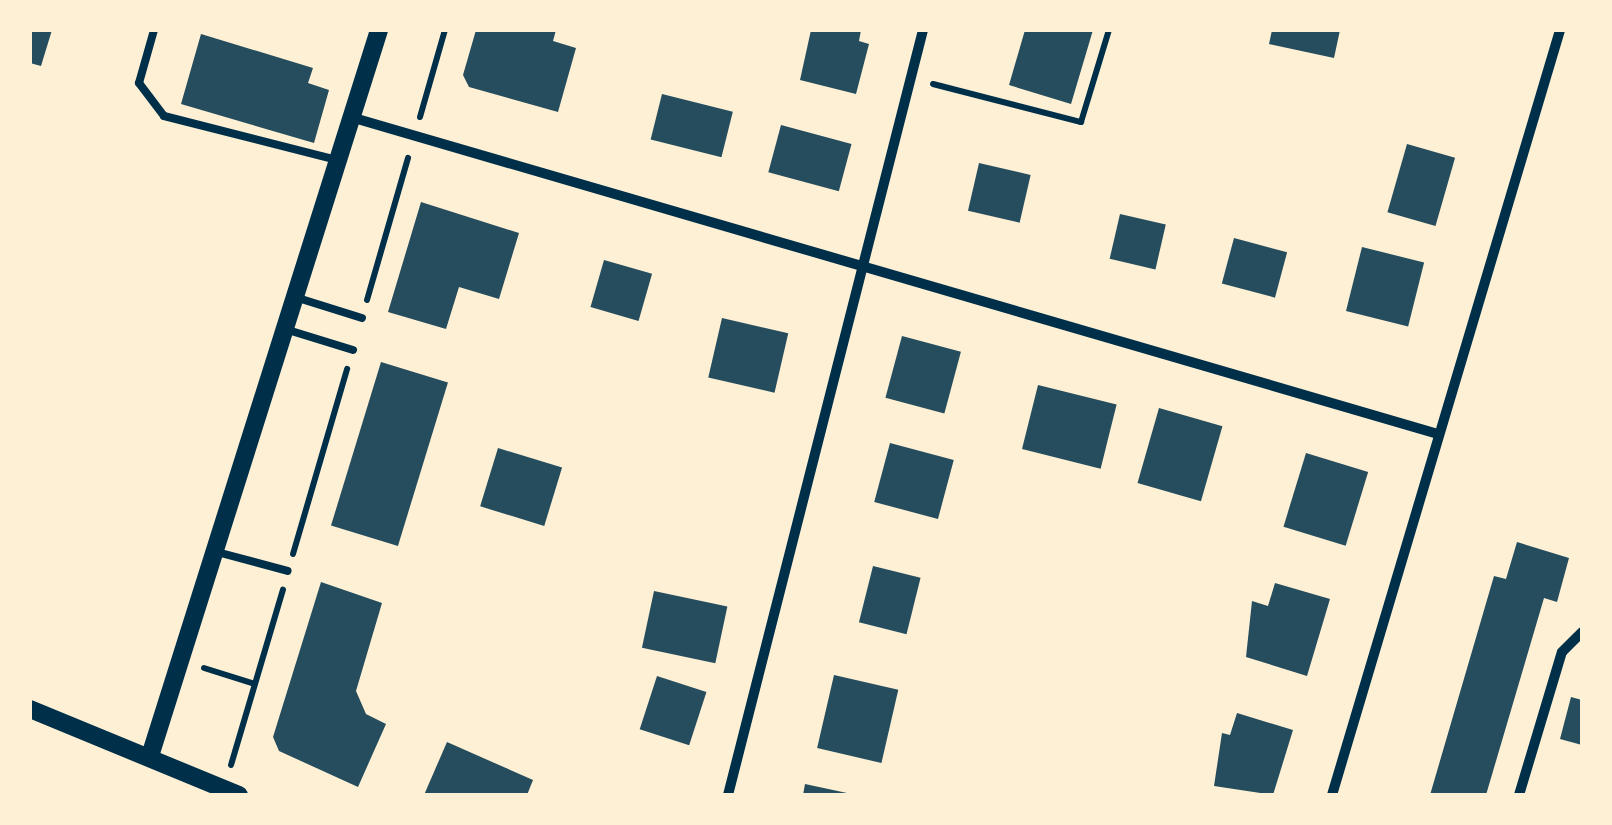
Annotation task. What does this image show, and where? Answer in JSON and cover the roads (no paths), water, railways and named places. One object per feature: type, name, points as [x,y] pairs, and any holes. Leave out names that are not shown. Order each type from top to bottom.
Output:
[{"type":"street","points":[[150,756],[288,330],[379,30]]},
{"type":"street","points":[[728,795],[922,30]]},
{"type":"street","points":[[1332,795],[1560,30]]},
{"type":"street","points":[[354,118],[859,270],[1438,434]]},
{"type":"street","points":[[1519,795],[1562,652],[1582,632]]},
{"type":"street","points":[[30,709],[232,792]]},
{"type":"lane","points":[[154,30],[138,83],[164,116],[340,160]]},
{"type":"lane","points":[[298,298],[362,318]]},
{"type":"lane","points":[[288,330],[353,350]]},
{"type":"lane","points":[[217,552],[288,571]]}]
